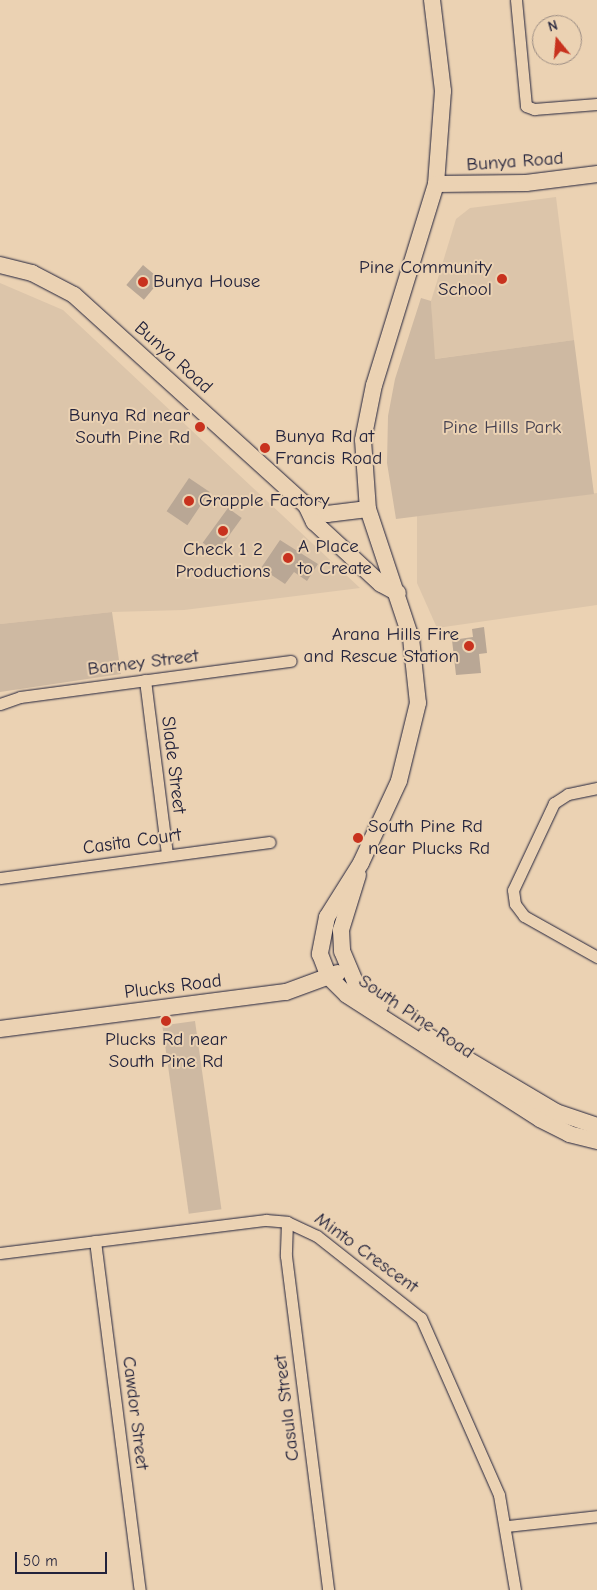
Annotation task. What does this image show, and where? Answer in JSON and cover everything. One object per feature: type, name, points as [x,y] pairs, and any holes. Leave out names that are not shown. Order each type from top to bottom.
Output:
[{"type":"street","name":"South Pine Road","points":[[432,0],[443,91],[436,184],[368,405],[363,440],[368,509],[398,593],[416,666],[415,723],[399,781],[361,863],[322,929],[320,954],[329,977],[346,995],[502,1096],[569,1134],[597,1141]]},
{"type":"street","points":[[516,0],[526,106],[534,109],[597,104]]},
{"type":"street","name":"Bunya Road","points":[[436,184],[526,183],[597,174]]},
{"type":"street","name":"Bunya Road","points":[[0,265],[32,272],[74,295],[306,505],[328,514],[368,509]]},
{"type":"street","name":"Bunya Road","points":[[306,505],[314,522],[381,584],[398,593]]},
{"type":"street","name":"Barney Street","points":[[0,704],[20,697],[291,661]]},
{"type":"street","name":"Slade Street","points":[[145,680],[167,855]]},
{"type":"street","points":[[597,788],[568,794],[554,803],[513,894],[524,916],[597,957]]},
{"type":"street","name":"Casita Court","points":[[0,878],[270,842]]},
{"type":"street","name":"South Pine Road","points":[[361,863],[342,930],[347,968],[366,996],[392,1014],[539,1103],[597,1126]]},
{"type":"street","name":"Plucks Road","points":[[0,1029],[286,992],[329,977],[347,968]]},
{"type":"street","name":"Minto Crescent","points":[[0,1253],[254,1221],[288,1222],[317,1236],[421,1318],[499,1495],[507,1526],[515,1590]]},
{"type":"street","name":"Casula Street","points":[[288,1222],[286,1256],[328,1590]]},
{"type":"street","name":"Cawdor Street","points":[[95,1241],[140,1590]]},
{"type":"street","points":[[507,1526],[597,1516]]},
{"type":"shaded area","name":"Pine Community School","points":[[556,197],[574,340],[434,359],[431,301],[456,219],[470,208]]},
{"type":"shaded area","points":[[0,283],[63,310],[360,588],[184,610],[112,612],[0,624]]},
{"type":"shaded area","points":[[597,493],[597,605],[437,628],[417,583],[417,516]]},
{"type":"green space","name":"Pine Hills Park","points":[[421,298],[431,301],[435,359],[574,340],[594,494],[396,519],[387,463],[388,416],[395,379]]},
{"type":"green space","points":[[112,612],[121,674],[0,692],[0,624]]},
{"type":"green space","points":[[195,1021],[221,1209],[189,1214],[162,1026]]},
{"type":"building","name":"Bunya House","points":[[143,265],[161,280],[144,300],[126,285]]},
{"type":"building","name":"Grapple Factory","points":[[189,478],[210,492],[187,525],[167,511]]},
{"type":"building","name":"Check 1 2 Productions","points":[[228,508],[242,518],[216,553],[203,543]]},
{"type":"building","name":"A Place to Create","points":[[280,540],[318,564],[307,581],[294,572],[285,584],[261,568]]},
{"type":"building","name":"Arana Hills Fire and Rescue Station","points":[[484,627],[487,653],[479,654],[481,673],[456,675],[452,640],[473,637],[472,629]]},
{"type":"place","name":"Pine Community School","points":[[502,279]]},
{"type":"place","name":"Bunya House","points":[[143,282]]},
{"type":"place","name":"Bunya Rd near South Pine Rd","points":[[200,427]]},
{"type":"place","name":"Bunya Rd at Francis Road","points":[[265,448]]},
{"type":"place","name":"Grapple Factory","points":[[189,501]]},
{"type":"place","name":"Check 1 2 Productions","points":[[223,531]]},
{"type":"place","name":"A Place to Create","points":[[288,558]]},
{"type":"place","name":"Arana Hills Fire and Rescue Station","points":[[469,646]]},
{"type":"place","name":"South Pine Rd near Plucks Rd","points":[[358,838]]},
{"type":"place","name":"Plucks Rd near South Pine Rd","points":[[166,1021]]}]
